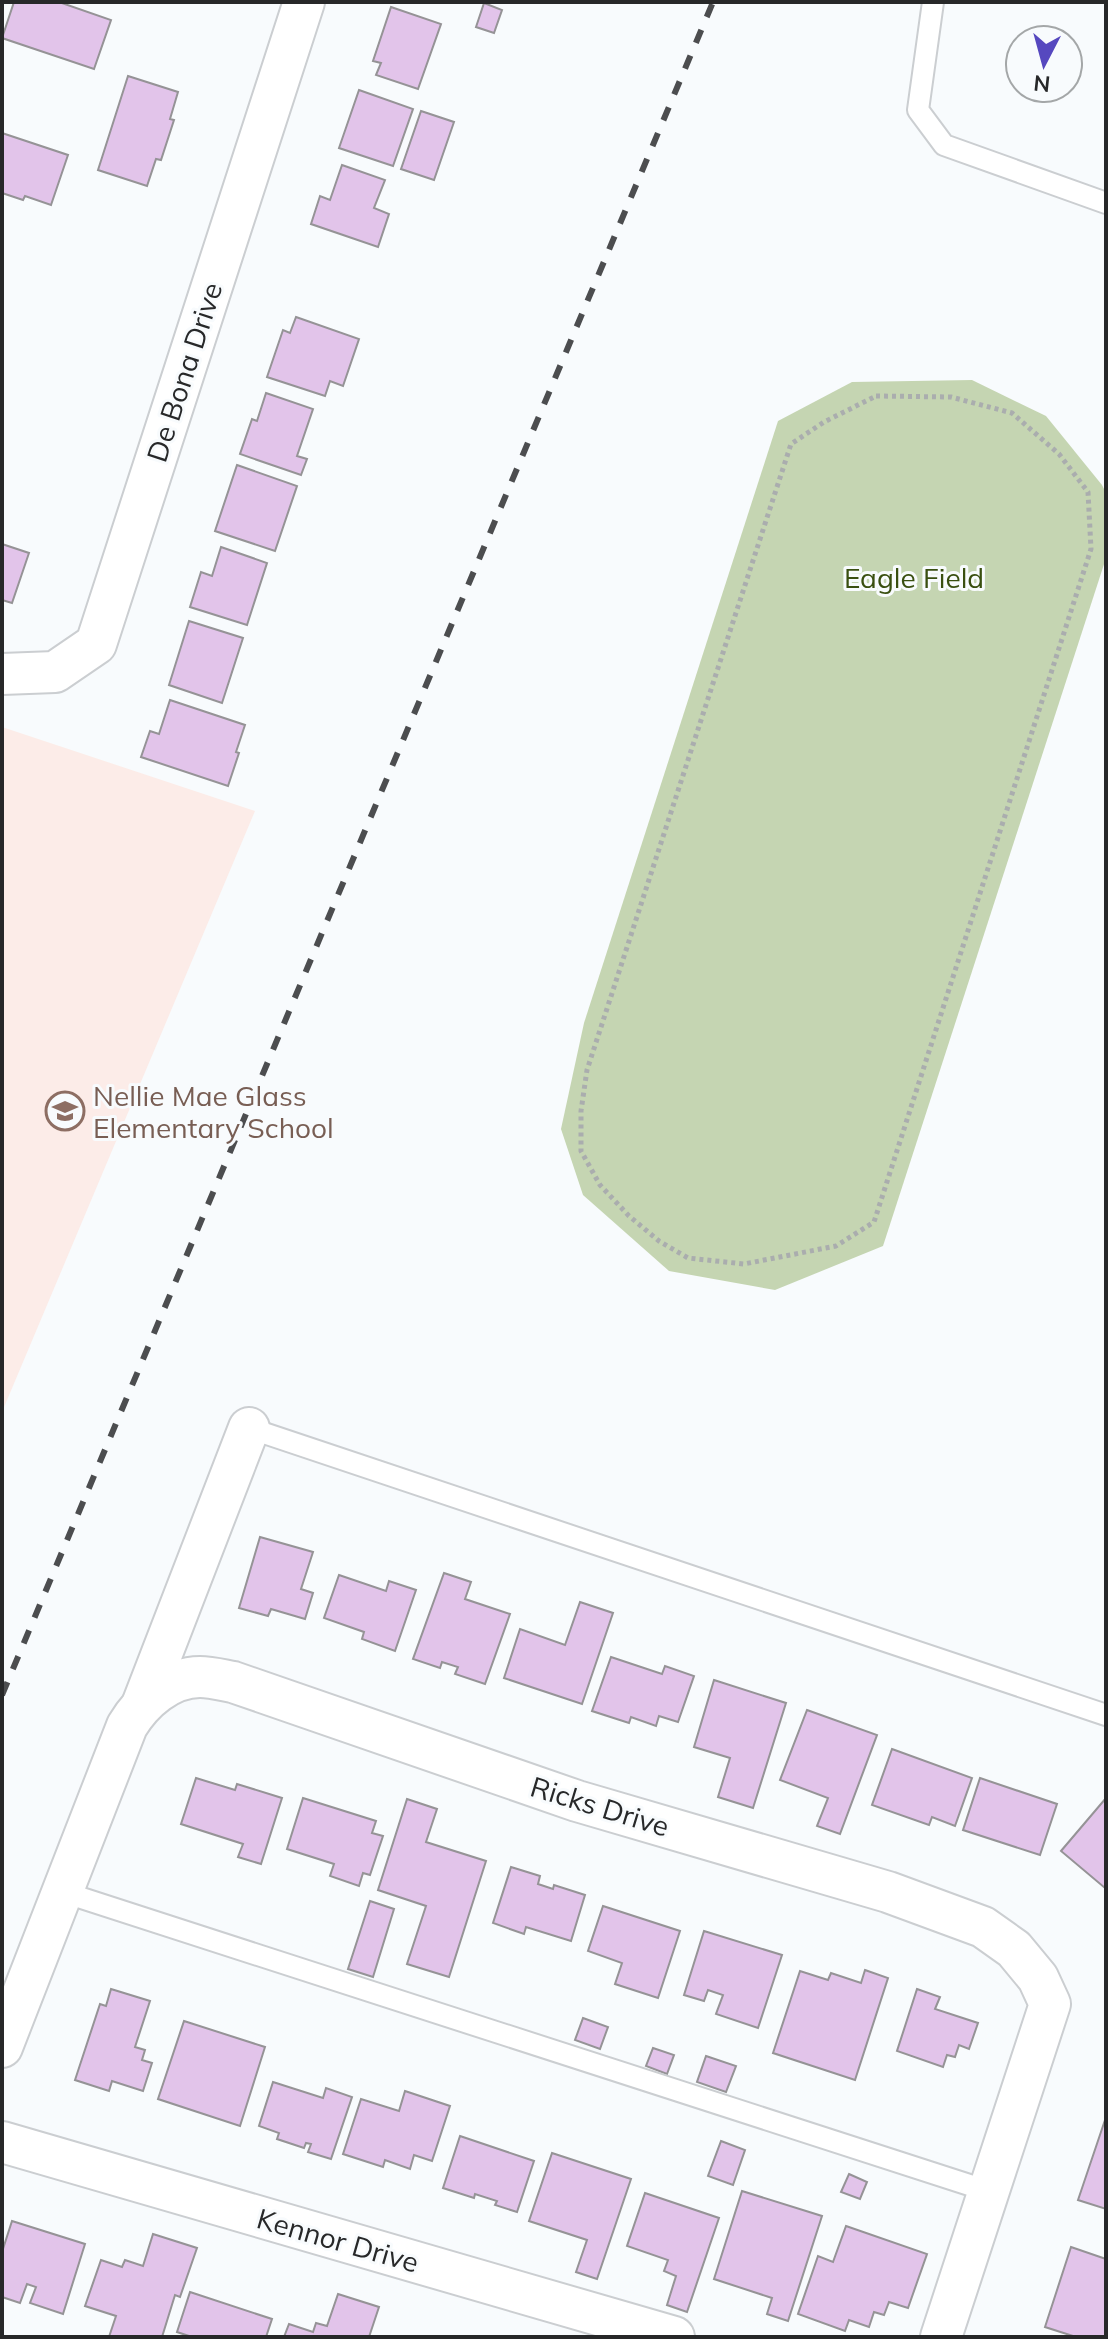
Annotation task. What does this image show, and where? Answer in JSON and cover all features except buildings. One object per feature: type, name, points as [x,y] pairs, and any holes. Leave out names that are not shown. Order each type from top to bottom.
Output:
[{"type":"street","name":"De Bona Drive","points":[[2,674],[55,672],[96,644],[304,2]]},
{"type":"street","points":[[142,1705],[249,1428]]},
{"type":"street","name":"Ricks Drive","points":[[2,2047],[127,1726],[156,1692],[181,1681],[198,1677],[233,1682],[577,1801],[888,1892],[983,1927],[1014,1949],[1038,1978],[1050,2004],[941,2337]]},
{"type":"street","name":"Kennor Drive","points":[[2,2142],[674,2337]]},
{"type":"lane","points":[[933,2],[918,110],[944,145],[1106,203]]},
{"type":"lane","points":[[249,1428],[1106,1715]]},
{"type":"lane","points":[[63,1892],[988,2191]]},
{"type":"path","points":[[876,396],[951,397],[1012,413],[1059,454],[1088,492],[1091,549],[874,1222],[836,1246],[744,1264],[688,1258],[659,1241],[629,1216],[600,1185],[581,1151],[581,1111],[587,1070],[791,444],[824,422],[876,396]]},
{"type":"shaded area","name":"Nellie Mae Glass Elementary School","points":[[2,727],[255,811],[2,1412]]},
{"type":"green space","name":"Eagle Field","points":[[972,380],[1046,416],[1102,485],[1106,493],[1106,558],[883,1246],[775,1290],[669,1271],[583,1195],[561,1129],[584,1023],[778,421],[852,382]]},
{"type":"railway","points":[[2,1695],[713,2]]},
{"type":"place","name":"Nellie Mae Glass Elementary School","points":[[65,1111]]}]
